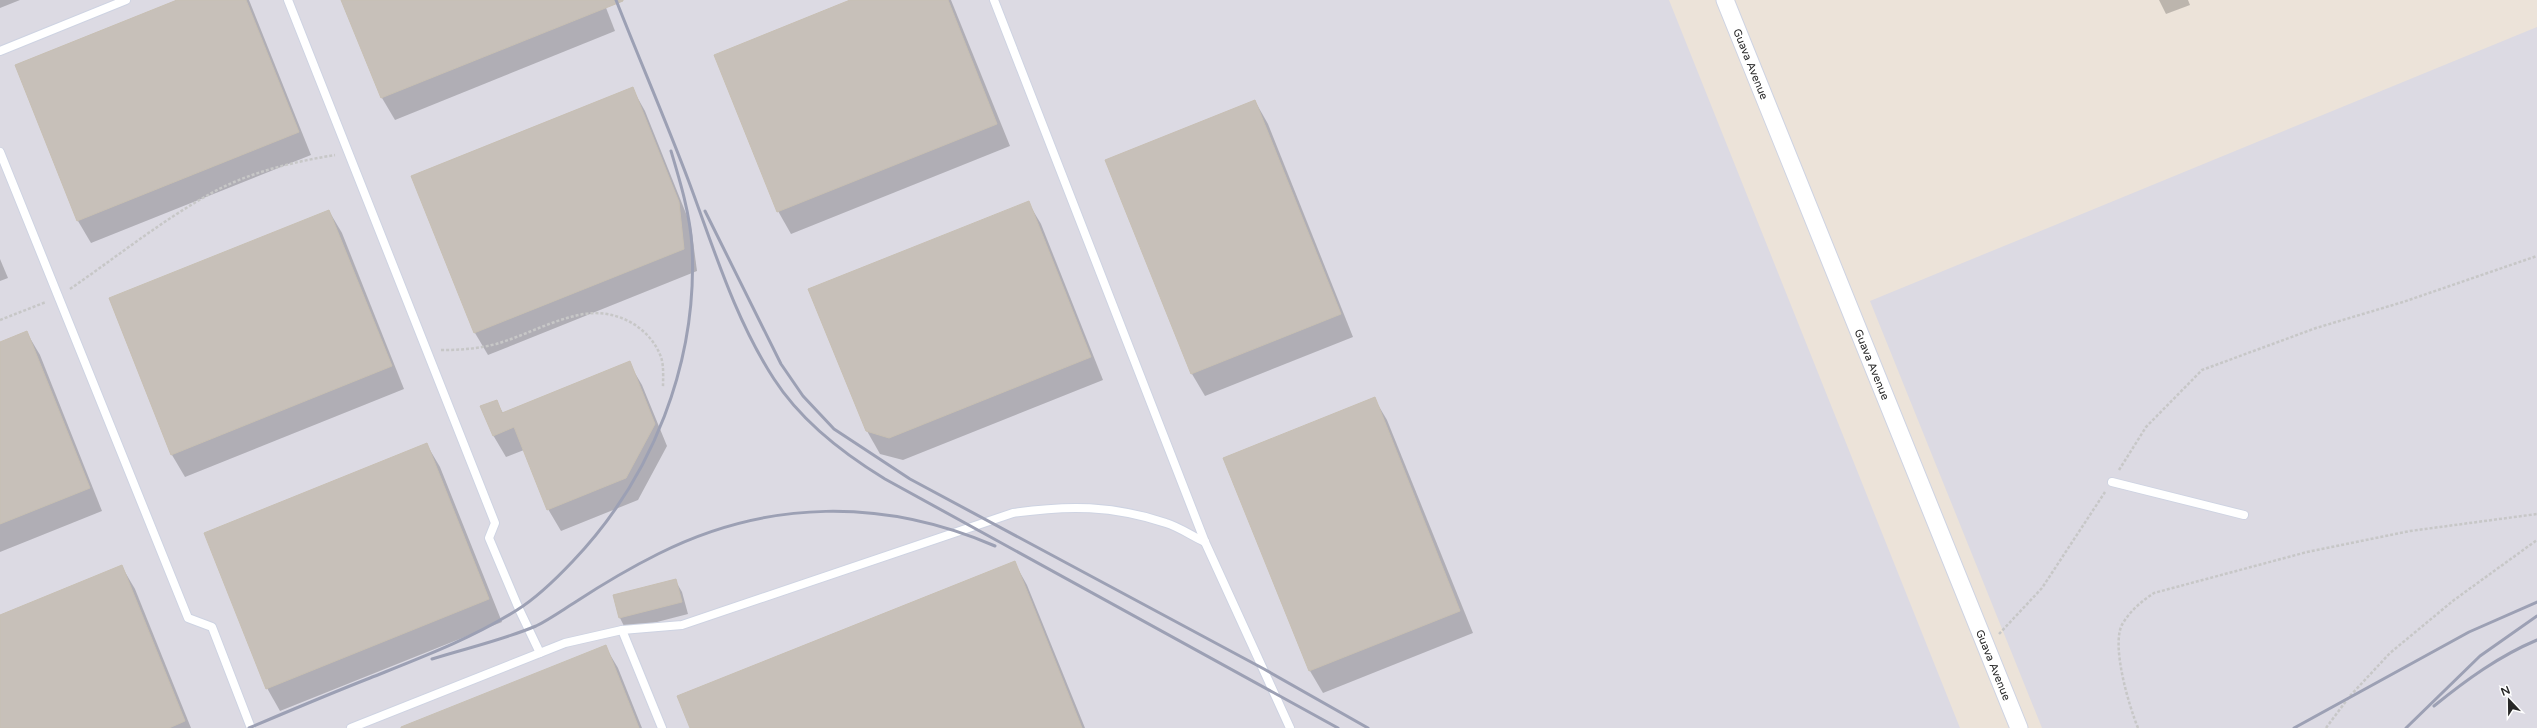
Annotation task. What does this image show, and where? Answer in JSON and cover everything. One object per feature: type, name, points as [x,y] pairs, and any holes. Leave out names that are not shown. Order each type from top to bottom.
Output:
[{"type":"street","name":"Guava Avenue","points":[[1725,0],[2019,728]]},
{"type":"lane","points":[[0,51],[126,0]]},
{"type":"lane","points":[[288,0],[495,523],[489,538],[518,609],[540,653]]},
{"type":"lane","points":[[994,0],[1205,542],[1290,728]]},
{"type":"lane","points":[[0,152],[188,618],[212,628],[251,728]]},
{"type":"lane","points":[[2112,482],[2244,515]]},
{"type":"lane","points":[[350,728],[565,643],[622,630],[682,625],[987,520],[1012,514],[1056,507],[1108,508],[1168,523],[1205,542]]},
{"type":"lane","points":[[622,630],[662,728]]},
{"type":"path","points":[[0,320],[58,297],[208,194],[257,174],[302,160],[348,153]]},
{"type":"path","points":[[1986,647],[2042,588],[2112,482],[2146,427],[2202,370],[2316,328],[2403,302],[2537,256]]},
{"type":"path","points":[[427,351],[473,350],[497,344],[581,314],[610,314],[633,322],[652,339],[662,358],[663,387]]},
{"type":"path","points":[[2138,728],[2129,707],[2121,670],[2119,638],[2122,624],[2136,606],[2154,592],[2307,552],[2410,530],[2537,514]]},
{"type":"path","points":[[2326,728],[2349,697],[2390,652],[2454,600],[2537,540]]},
{"type":"shaded area","points":[[0,0],[1669,0],[1960,728],[0,728]]},
{"type":"shaded area","points":[[2537,27],[2537,728],[2042,728],[1870,301]]},
{"type":"building","points":[[177,0],[246,0],[299,132],[77,221],[15,65]]},
{"type":"building","points":[[341,0],[623,0],[623,1],[381,98]]},
{"type":"building","points":[[850,0],[948,0],[997,124],[777,212],[714,55]]},
{"type":"building","points":[[633,87],[679,202],[684,249],[474,333],[411,176]]},
{"type":"building","points":[[1255,100],[1341,314],[1191,374],[1105,160]]},
{"type":"building","points":[[1029,201],[1091,357],[889,438],[866,431],[808,289]]},
{"type":"building","points":[[329,210],[392,366],[171,455],[109,298]]},
{"type":"building","points":[[27,331],[90,488],[0,524],[0,342]]},
{"type":"building","points":[[630,361],[655,424],[626,478],[547,510],[514,427],[493,436],[480,406],[497,400],[502,413]]},
{"type":"building","points":[[1375,397],[1460,611],[1309,671],[1223,458]]},
{"type":"building","points":[[427,443],[489,599],[266,689],[204,533]]},
{"type":"building","points":[[1015,561],[1082,728],[690,728],[677,696]]},
{"type":"building","points":[[122,565],[185,721],[169,728],[0,728],[0,615]]},
{"type":"building","points":[[676,579],[682,602],[619,618],[613,595]]},
{"type":"building","points":[[606,645],[639,728],[401,728],[401,727]]},
{"type":"railway","points":[[616,0],[689,182],[726,283],[748,332],[774,379],[810,423],[854,459],[885,479],[1338,728]]},
{"type":"railway","points":[[249,728],[324,696],[408,663],[463,639],[500,620],[525,605],[546,587],[573,561],[601,528],[626,493],[647,456],[664,416],[678,375],[687,333],[692,290],[691,234],[687,210],[671,151]]},
{"type":"railway","points":[[705,211],[781,364],[803,396],[834,429],[910,479],[1264,669],[1368,728]]},
{"type":"railway","points":[[432,659],[498,640],[536,626],[617,576],[658,554],[699,536],[741,523],[783,515],[826,511],[868,513],[911,519],[953,530],[995,546]]},
{"type":"railway","points":[[2294,728],[2469,632],[2537,602]]},
{"type":"railway","points":[[2406,728],[2480,656],[2537,616]]},
{"type":"railway","points":[[2434,706],[2483,669],[2509,653],[2537,640]]}]
